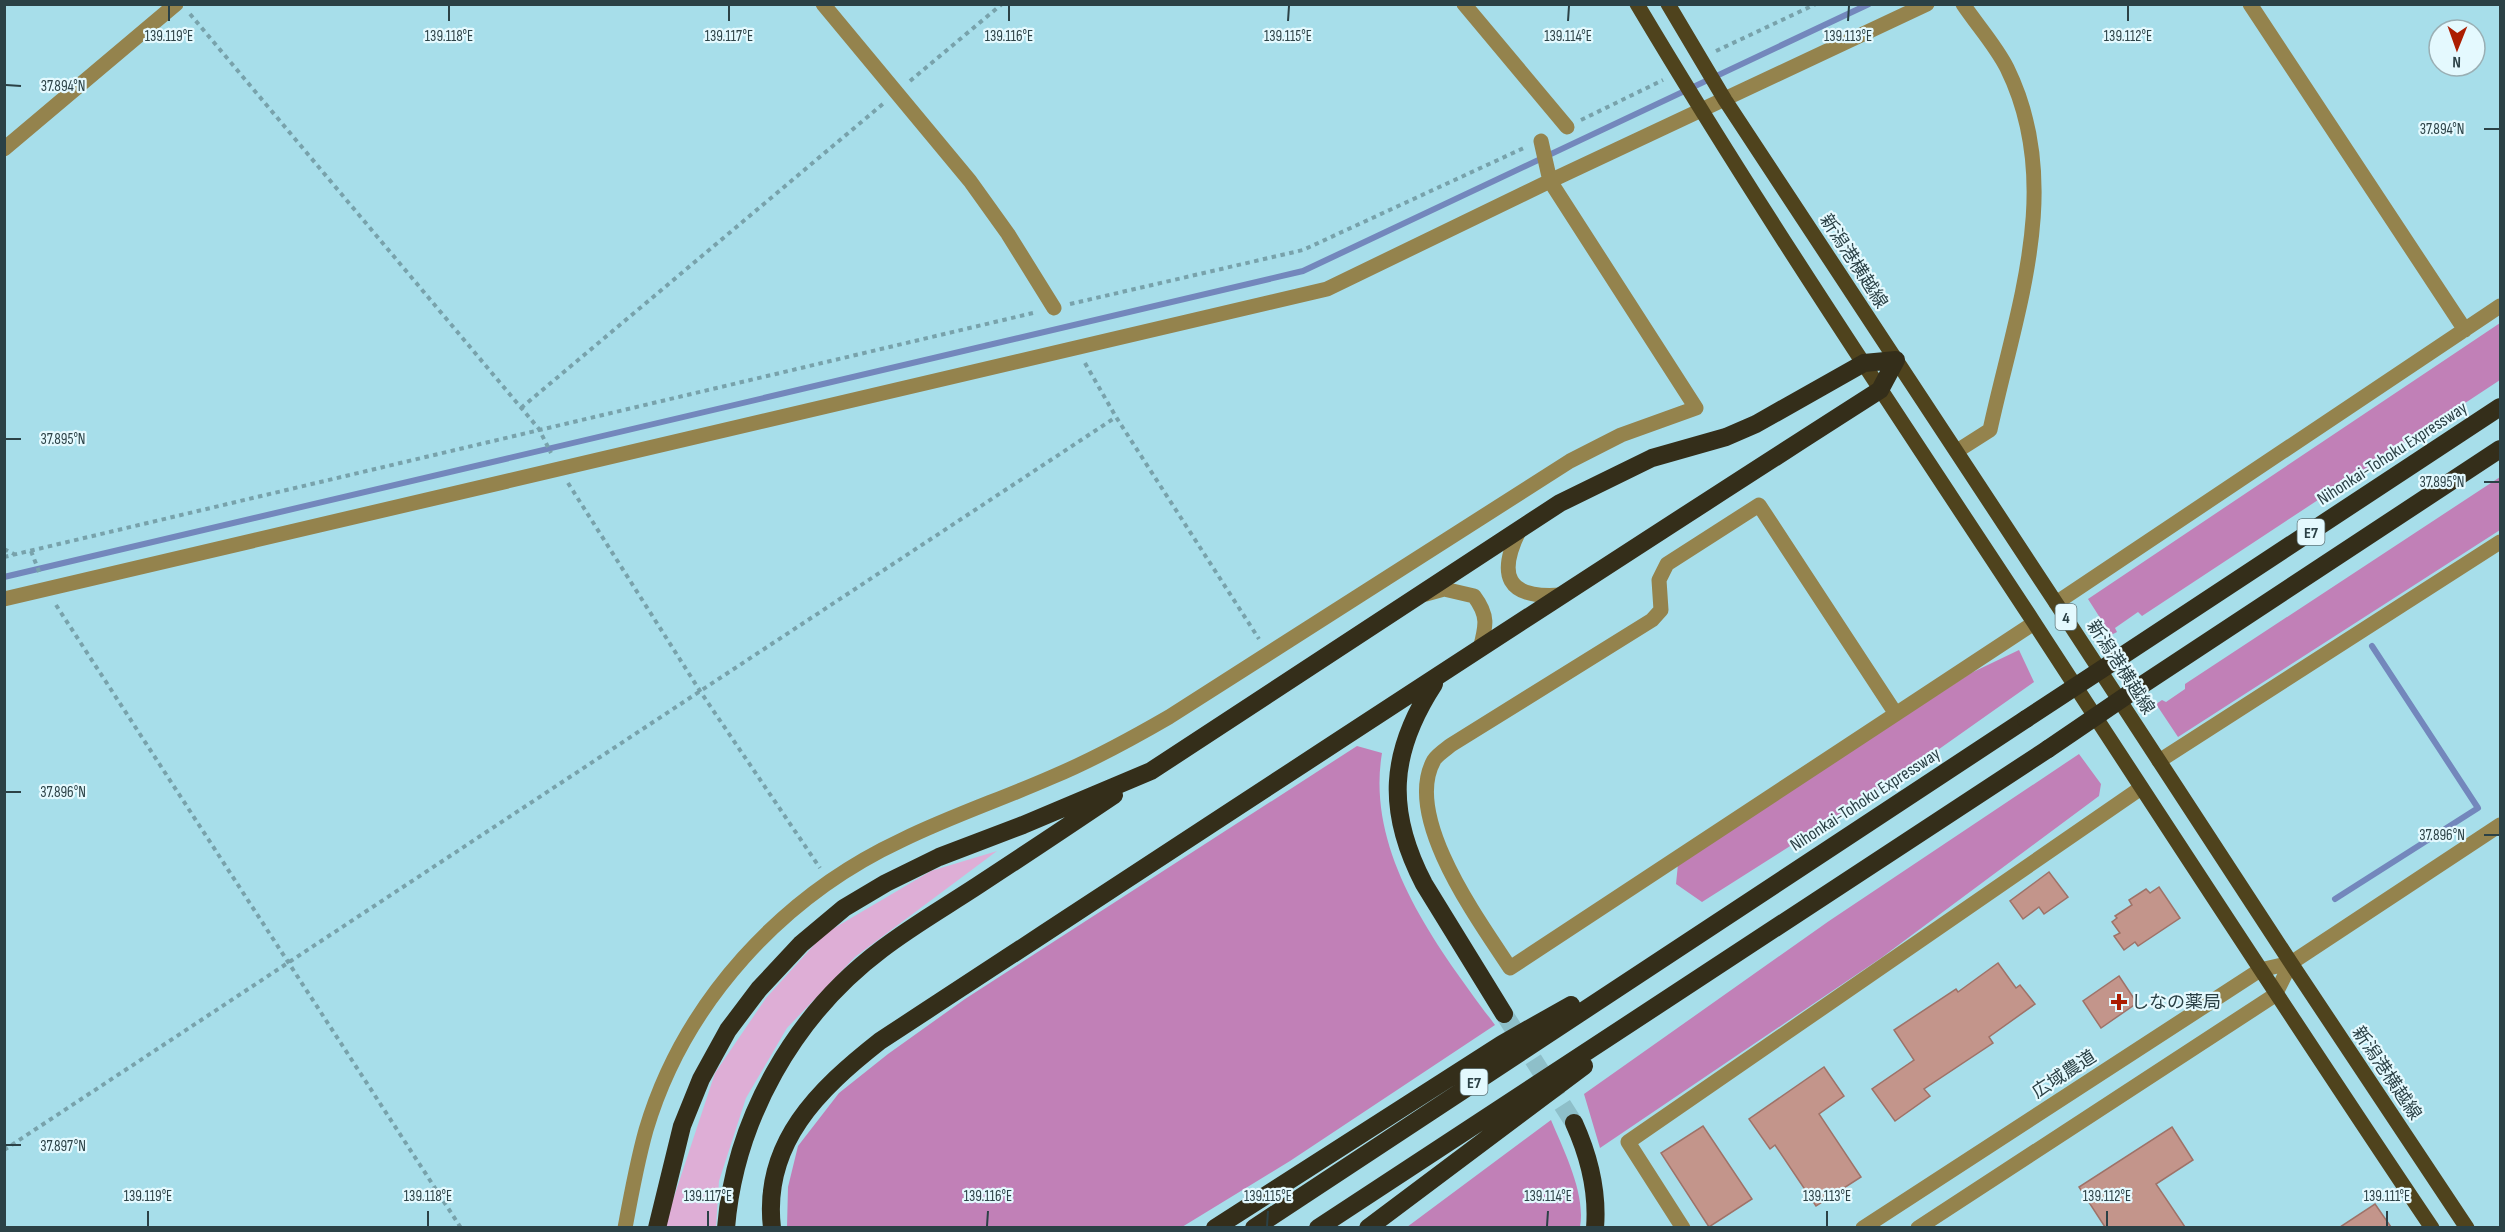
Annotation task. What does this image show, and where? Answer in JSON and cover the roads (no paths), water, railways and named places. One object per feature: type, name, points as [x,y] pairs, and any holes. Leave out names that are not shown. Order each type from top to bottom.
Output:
[{"type":"highway","points":[[726,1227],[729,1194],[747,1129],[772,1073],[805,1027],[838,989],[881,950],[1560,503],[1652,458],[1726,437],[1756,424],[1864,363],[1896,360]]},
{"type":"highway","points":[[772,1227],[770,1204],[777,1165],[791,1133],[813,1101],[842,1070],[880,1041],[1438,678],[1561,595],[1880,390],[1896,360]]},
{"type":"highway","name":"Nihonkai-Tohoku Expressway","points":[[1254,1227],[2500,407]]},
{"type":"highway","name":"E7","points":[[1318,1227],[2048,749],[2500,449]]},
{"type":"highway","points":[[1438,678],[1422,702],[1403,744],[1396,793],[1399,820],[1413,864],[1504,1014]]},
{"type":"highway","points":[[657,1227],[682,1126],[701,1079],[728,1030],[759,989],[801,944],[844,908],[939,857],[1023,825],[1150,771]]},
{"type":"highway","points":[[1215,1227],[1502,1044],[1693,937]]},
{"type":"highway","points":[[1368,1227],[1719,963]]},
{"type":"highway","points":[[1574,1123],[1584,1144],[1590,1168],[1596,1199],[1595,1227]]},
{"type":"main road","name":"4","points":[[1637,4],[1677,73],[1880,390],[2140,788],[2202,878],[2275,995],[2432,1227]]},
{"type":"main road","name":"新潟港横越線","points":[[1668,4],[1725,100],[2291,963],[2467,1227]]},
{"type":"street","points":[[4,149],[176,4]]},
{"type":"street","points":[[823,4],[970,181],[1008,234],[1054,308]]},
{"type":"street","points":[[1464,4],[1567,127]]},
{"type":"street","points":[[4,599],[1327,289],[1550,181],[1927,4]]},
{"type":"street","points":[[1957,452],[1990,430],[2025,278],[2034,222],[2035,167],[2025,113],[2006,67],[1963,4]]},
{"type":"street","points":[[2250,4],[2465,330]]},
{"type":"street","points":[[625,1227],[647,1129],[668,1072],[693,1024],[724,981],[760,939],[801,903],[900,841],[1107,752],[1169,717],[1570,461],[1621,435],[1696,408],[1550,181],[1540,141]]},
{"type":"street","points":[[2056,603],[2500,306]]},
{"type":"street","points":[[1896,714],[1759,505],[1667,564],[1659,580],[1661,609],[1652,620],[1451,745],[1434,760],[1429,778],[1427,807],[1438,846],[1461,894],[1510,968],[1896,714],[2034,623]]},
{"type":"street","points":[[1521,528],[1508,560],[1508,573],[1514,584],[1525,593],[1539,596],[1561,595]]},
{"type":"street","points":[[2159,760],[2500,542]]},
{"type":"street","points":[[1414,598],[1444,589],[1474,596],[1483,608],[1486,621],[1480,650]]},
{"type":"street","points":[[1683,1227],[1628,1142],[2140,788]]},
{"type":"street","name":"広域農道","points":[[1863,1227],[2260,970],[2291,963],[2500,825]]},
{"type":"street","name":"広域農道","points":[[2275,995],[2291,963]]},
{"type":"street","points":[[1918,1227],[2275,995]]},
{"type":"waterway","points":[[4,577],[1303,271],[1869,4]]},
{"type":"waterway","points":[[2335,899],[2478,808],[2372,646]]},
{"type":"tunnel","points":[[1504,1014],[1574,1123]]},
{"type":"place","name":"しなの薬局","points":[[2119,1002]]}]
